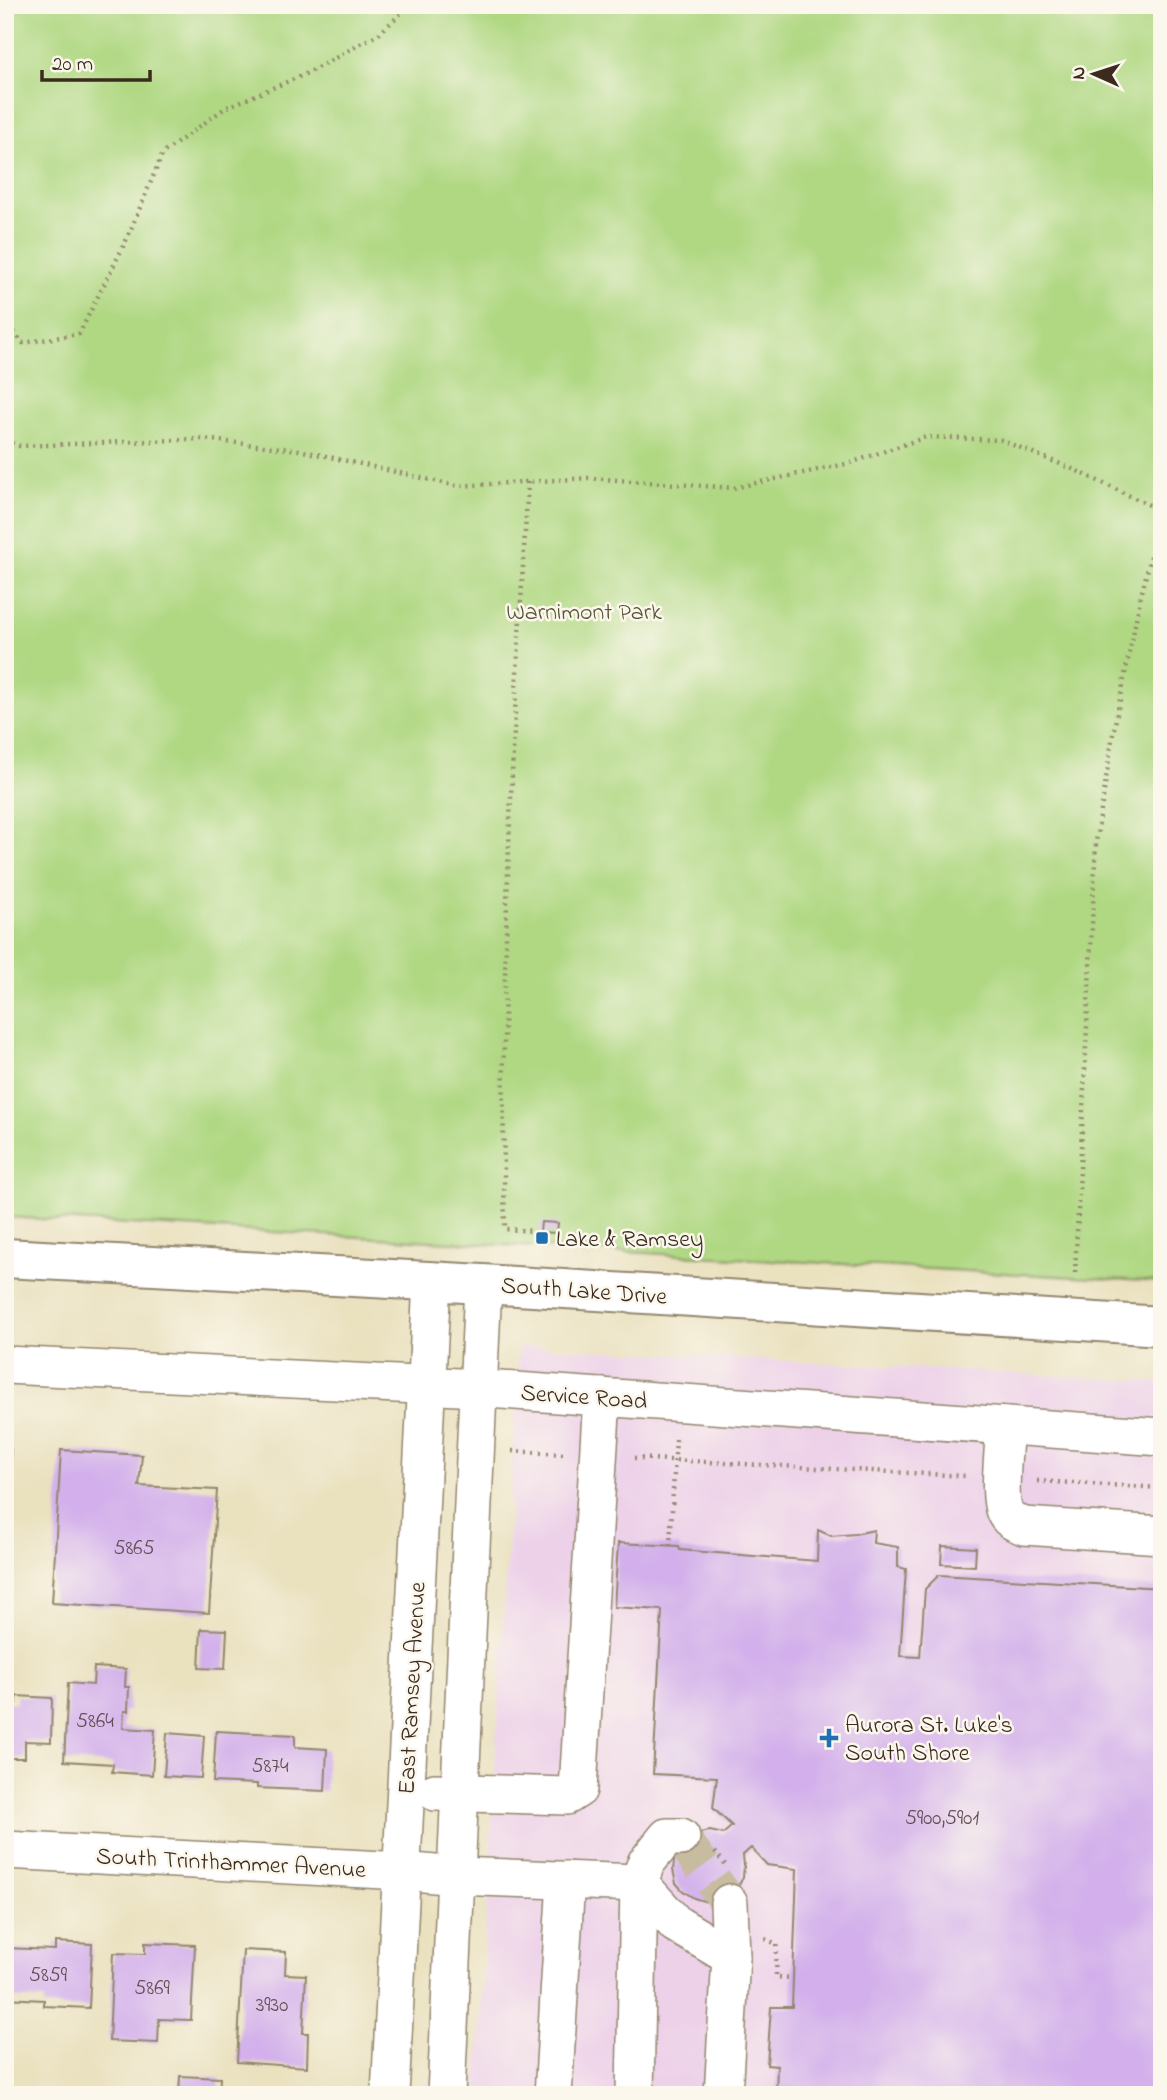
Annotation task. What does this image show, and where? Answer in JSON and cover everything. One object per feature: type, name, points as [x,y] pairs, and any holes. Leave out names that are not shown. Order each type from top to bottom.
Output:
[{"type":"main road","name":"South Lake Drive","points":[[5,1258],[1162,1326]]},
{"type":"street","name":"East Ramsey Avenue","points":[[390,2095],[432,1281]]},
{"type":"street","points":[[446,2095],[483,1284]]},
{"type":"street","name":"Service Road","points":[[5,1365],[478,1389],[1162,1437]]},
{"type":"street","points":[[406,1791],[567,1796],[578,1789],[602,1397]]},
{"type":"street","points":[[1005,1426],[1002,1495],[1004,1512],[1012,1521],[1024,1526],[1162,1535]]},
{"type":"street","points":[[635,2095],[639,1883],[646,1863],[667,1837],[681,1837]]},
{"type":"street","name":"South Trinthammer Avenue","points":[[5,1850],[456,1876],[639,1883]]},
{"type":"street","points":[[553,2095],[566,1880]]},
{"type":"street","points":[[639,1883],[676,1924],[731,1957]]},
{"type":"street","points":[[723,2095],[731,1957],[729,1903]]},
{"type":"path","points":[[5,321],[23,343],[79,334],[125,243],[163,153],[225,108],[308,73],[380,33],[410,5]]},
{"type":"path","points":[[5,441],[20,446],[202,439],[299,450],[457,486],[589,478],[733,488],[850,463],[926,437],[1001,440],[1075,470],[1162,511],[1140,600],[1113,734],[1096,842],[1075,1273]]},
{"type":"path","points":[[528,482],[517,664],[506,950],[503,1147],[505,1229],[534,1231]]},
{"type":"path","points":[[670,1546],[676,1427]]},
{"type":"path","points":[[510,1451],[574,1455]]},
{"type":"path","points":[[675,1461],[973,1476]]},
{"type":"path","points":[[1026,1480],[1162,1488]]},
{"type":"shaded area","name":"Aurora St. Luke's South Shore","points":[[519,1346],[1162,1382],[1162,2095],[476,2095]]},
{"type":"green space","name":"Warnimont Park","points":[[5,5],[1162,5],[1162,1282],[5,1217]]},
{"type":"building","points":[[541,1222],[558,1223],[557,1233],[540,1232]]},
{"type":"building","points":[[5,1448],[11,1449],[7,1502],[5,1502]]},
{"type":"building","points":[[61,1450],[142,1455],[139,1486],[217,1490],[209,1613],[52,1603]]},
{"type":"building","points":[[818,1530],[831,1536],[874,1530],[873,1543],[898,1547],[898,1567],[906,1569],[900,1656],[920,1657],[925,1589],[939,1575],[1162,1588],[1162,2095],[776,2095],[777,2066],[767,2065],[771,2007],[792,2007],[797,1869],[767,1865],[751,1848],[743,1855],[743,1877],[737,1888],[717,1900],[707,1902],[694,1898],[676,1883],[673,1870],[675,1853],[694,1834],[710,1831],[723,1834],[732,1826],[713,1808],[717,1777],[653,1774],[662,1610],[614,1607],[618,1543],[679,1546],[680,1550],[817,1561]]},
{"type":"building","points":[[942,1546],[976,1548],[975,1566],[941,1564]]},
{"type":"building","points":[[201,1629],[227,1630],[225,1669],[199,1668]]},
{"type":"building","points":[[94,1667],[126,1669],[125,1687],[129,1687],[128,1711],[124,1711],[123,1728],[155,1730],[152,1775],[112,1772],[113,1764],[64,1761],[68,1683],[93,1685]]},
{"type":"building","points":[[16,1696],[52,1698],[51,1742],[25,1741],[25,1758],[5,1758],[5,1702],[17,1703]]},
{"type":"building","points":[[216,1731],[295,1735],[295,1747],[327,1749],[325,1791],[257,1788],[257,1784],[213,1782]]},
{"type":"building","points":[[167,1733],[204,1736],[201,1778],[164,1776]]},
{"type":"building","points":[[55,1942],[92,1944],[89,2008],[44,2006],[44,2000],[5,1998],[5,1948],[55,1950]]},
{"type":"building","points":[[145,1943],[195,1945],[191,2020],[159,2019],[158,2043],[109,2041],[113,1953],[145,1954]]},
{"type":"building","points":[[243,1950],[286,1952],[285,1974],[306,1975],[303,2033],[308,2033],[307,2067],[237,2062]]},
{"type":"building","points":[[180,2076],[220,2078],[219,2095],[179,2095]]},
{"type":"tunnel","points":[[681,1837],[729,1903]]},
{"type":"place","name":"Lake & Ramsey","points":[[542,1238]]},
{"type":"place","name":"Aurora St. Luke's South Shore","points":[[829,1738]]}]
